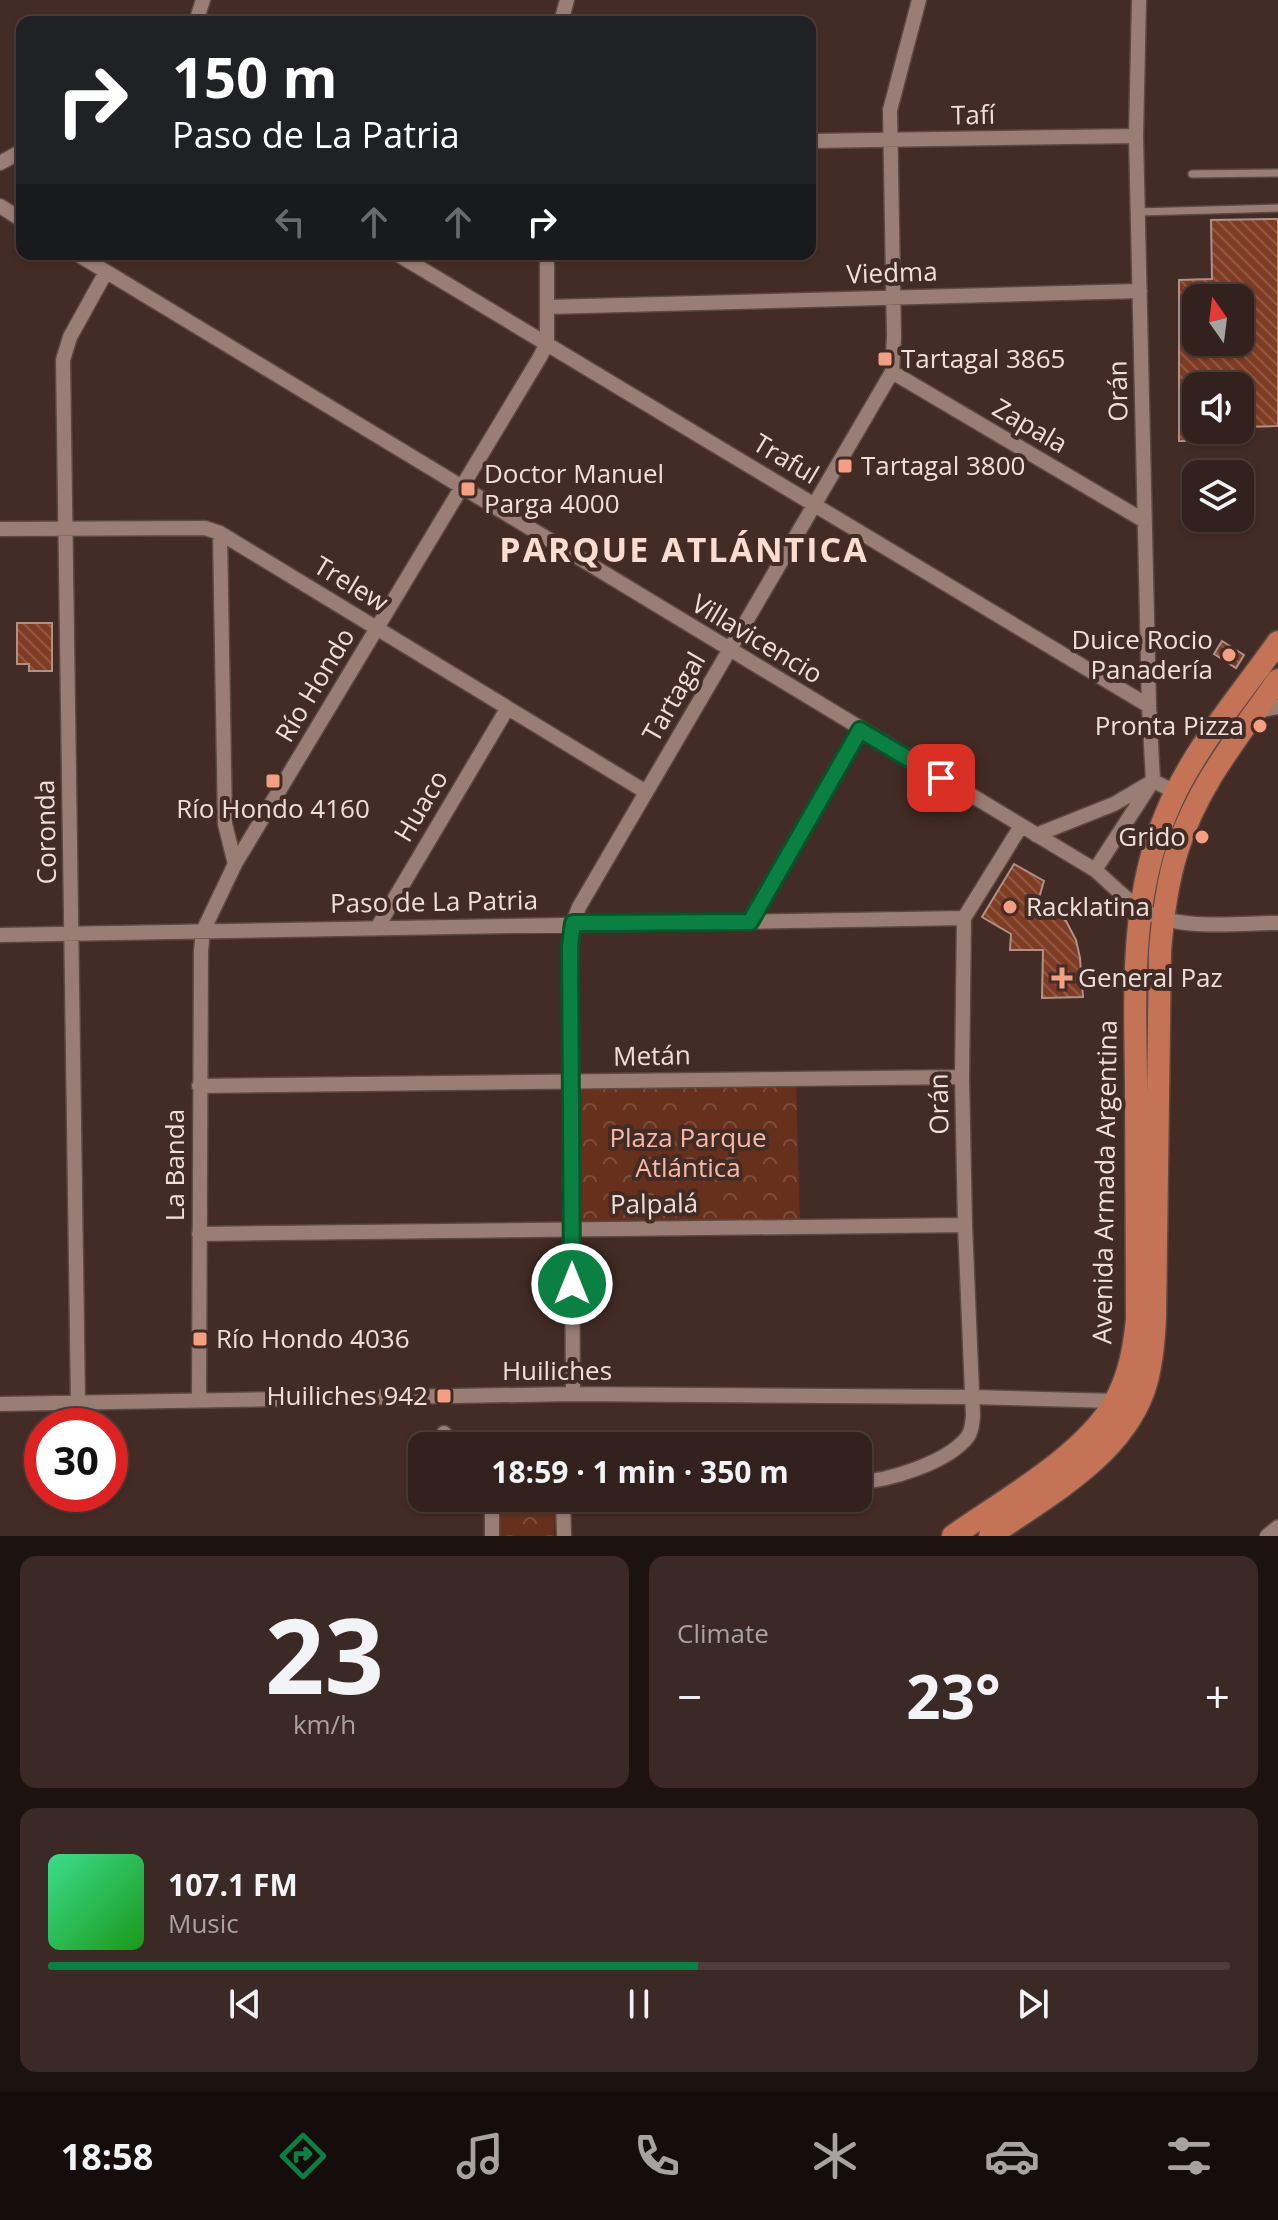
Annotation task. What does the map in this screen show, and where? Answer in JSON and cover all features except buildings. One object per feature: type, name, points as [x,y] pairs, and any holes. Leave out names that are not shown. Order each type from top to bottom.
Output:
[{"type":"main road","name":"Avenida Armada Argentina","points":[[953,1536],[1078,1445],[1105,1416],[1127,1375],[1137,1320],[1135,976],[1139,908],[1159,831],[1176,792],[1278,642]]},
{"type":"main road","name":"Avenida Armada Argentina","points":[[990,1536],[1106,1450],[1131,1415],[1144,1389],[1155,1317],[1163,919],[1174,864],[1187,823],[1211,776],[1267,709],[1278,680]]},
{"type":"street","points":[[892,372],[892,93],[919,0]]},
{"type":"street","name":"Orán","points":[[1139,0],[1136,136],[1143,520],[1153,781]]},
{"type":"street","name":"Tafí","points":[[816,141],[1136,136]]},
{"type":"street","name":"Villavicencio","points":[[87,260],[1095,870],[1139,908],[1163,919],[1184,923],[1278,923]]},
{"type":"street","name":"Traful","points":[[407,260],[1149,706]]},
{"type":"street","points":[[547,260],[547,343]]},
{"type":"street","name":"Coronda","points":[[78,1401],[63,360],[70,337],[106,272]]},
{"type":"street","name":"Viedma","points":[[548,307],[1140,291]]},
{"type":"street","name":"Río Hondo","points":[[203,931],[235,864],[547,343]]},
{"type":"street","name":"Zapala","points":[[892,372],[1143,520]]},
{"type":"street","name":"Tartagal","points":[[573,923],[579,907],[892,372]]},
{"type":"street","name":"Trelew","points":[[0,529],[205,528],[220,533],[646,792]]},
{"type":"street","points":[[220,533],[225,824],[235,864]]},
{"type":"street","name":"Huaco","points":[[377,928],[507,709]]},
{"type":"street","points":[[750,922],[860,730]]},
{"type":"street","points":[[1153,781],[1176,792]]},
{"type":"street","points":[[1036,835],[1114,804],[1153,781]]},
{"type":"street","points":[[1095,870],[1153,781]]},
{"type":"street","points":[[964,918],[1021,826]]},
{"type":"street","name":"Orán","points":[[872,1480],[901,1476],[932,1461],[965,1441],[972,1430],[962,1077],[964,918]]},
{"type":"street","name":"Paso de La Patria","points":[[0,935],[964,918]]},
{"type":"street","points":[[573,923],[570,946],[573,1394]]},
{"type":"street","name":"La Banda","points":[[199,1399],[199,1086],[203,931]]},
{"type":"street","name":"Metán","points":[[199,1086],[962,1077]]},
{"type":"street","name":"Palpalá","points":[[199,1234],[965,1225]]},
{"type":"street","name":"Huiliches","points":[[0,1404],[573,1394],[1115,1401]]},
{"type":"street","points":[[492,1512],[492,1536]]},
{"type":"street","points":[[563,1512],[564,1536]]},
{"type":"street","points":[[1267,1536],[1278,1527]]},
{"type":"lane","points":[[1192,174],[1278,173]]},
{"type":"lane","points":[[1138,212],[1278,208]]},
{"type":"green space","name":"Plaza Parque Atlántica","points":[[796,1082],[800,1222],[577,1224],[578,1086]]},
{"type":"green space","points":[[501,1512],[555,1512],[554,1536],[500,1536]]},
{"type":"place","name":"Tartagal 3865","points":[[885,359]]},
{"type":"place","name":"Tartagal 3800","points":[[845,466]]},
{"type":"place","name":"Doctor Manuel Parga 4000","points":[[468,489]]},
{"type":"place","name":"Duice Rocio Panadería","points":[[1229,655]]},
{"type":"place","name":"Pronta Pizza","points":[[1260,726]]},
{"type":"place","name":"Río Hondo 4160","points":[[273,781]]},
{"type":"place","name":"Grido","points":[[1202,837]]},
{"type":"place","name":"Racklatina","points":[[1010,907]]},
{"type":"place","name":"General Paz","points":[[1062,978]]},
{"type":"place","name":"Río Hondo 4036","points":[[200,1339]]},
{"type":"place","name":"Huiliches 942","points":[[444,1396]]},
{"type":"district","name":"PARQUE ATLÁNTICA","points":[[684,550]]},
{"type":"route","points":[[572,1284],[570,946],[573,923],[750,922],[860,730],[941,778]]}]
